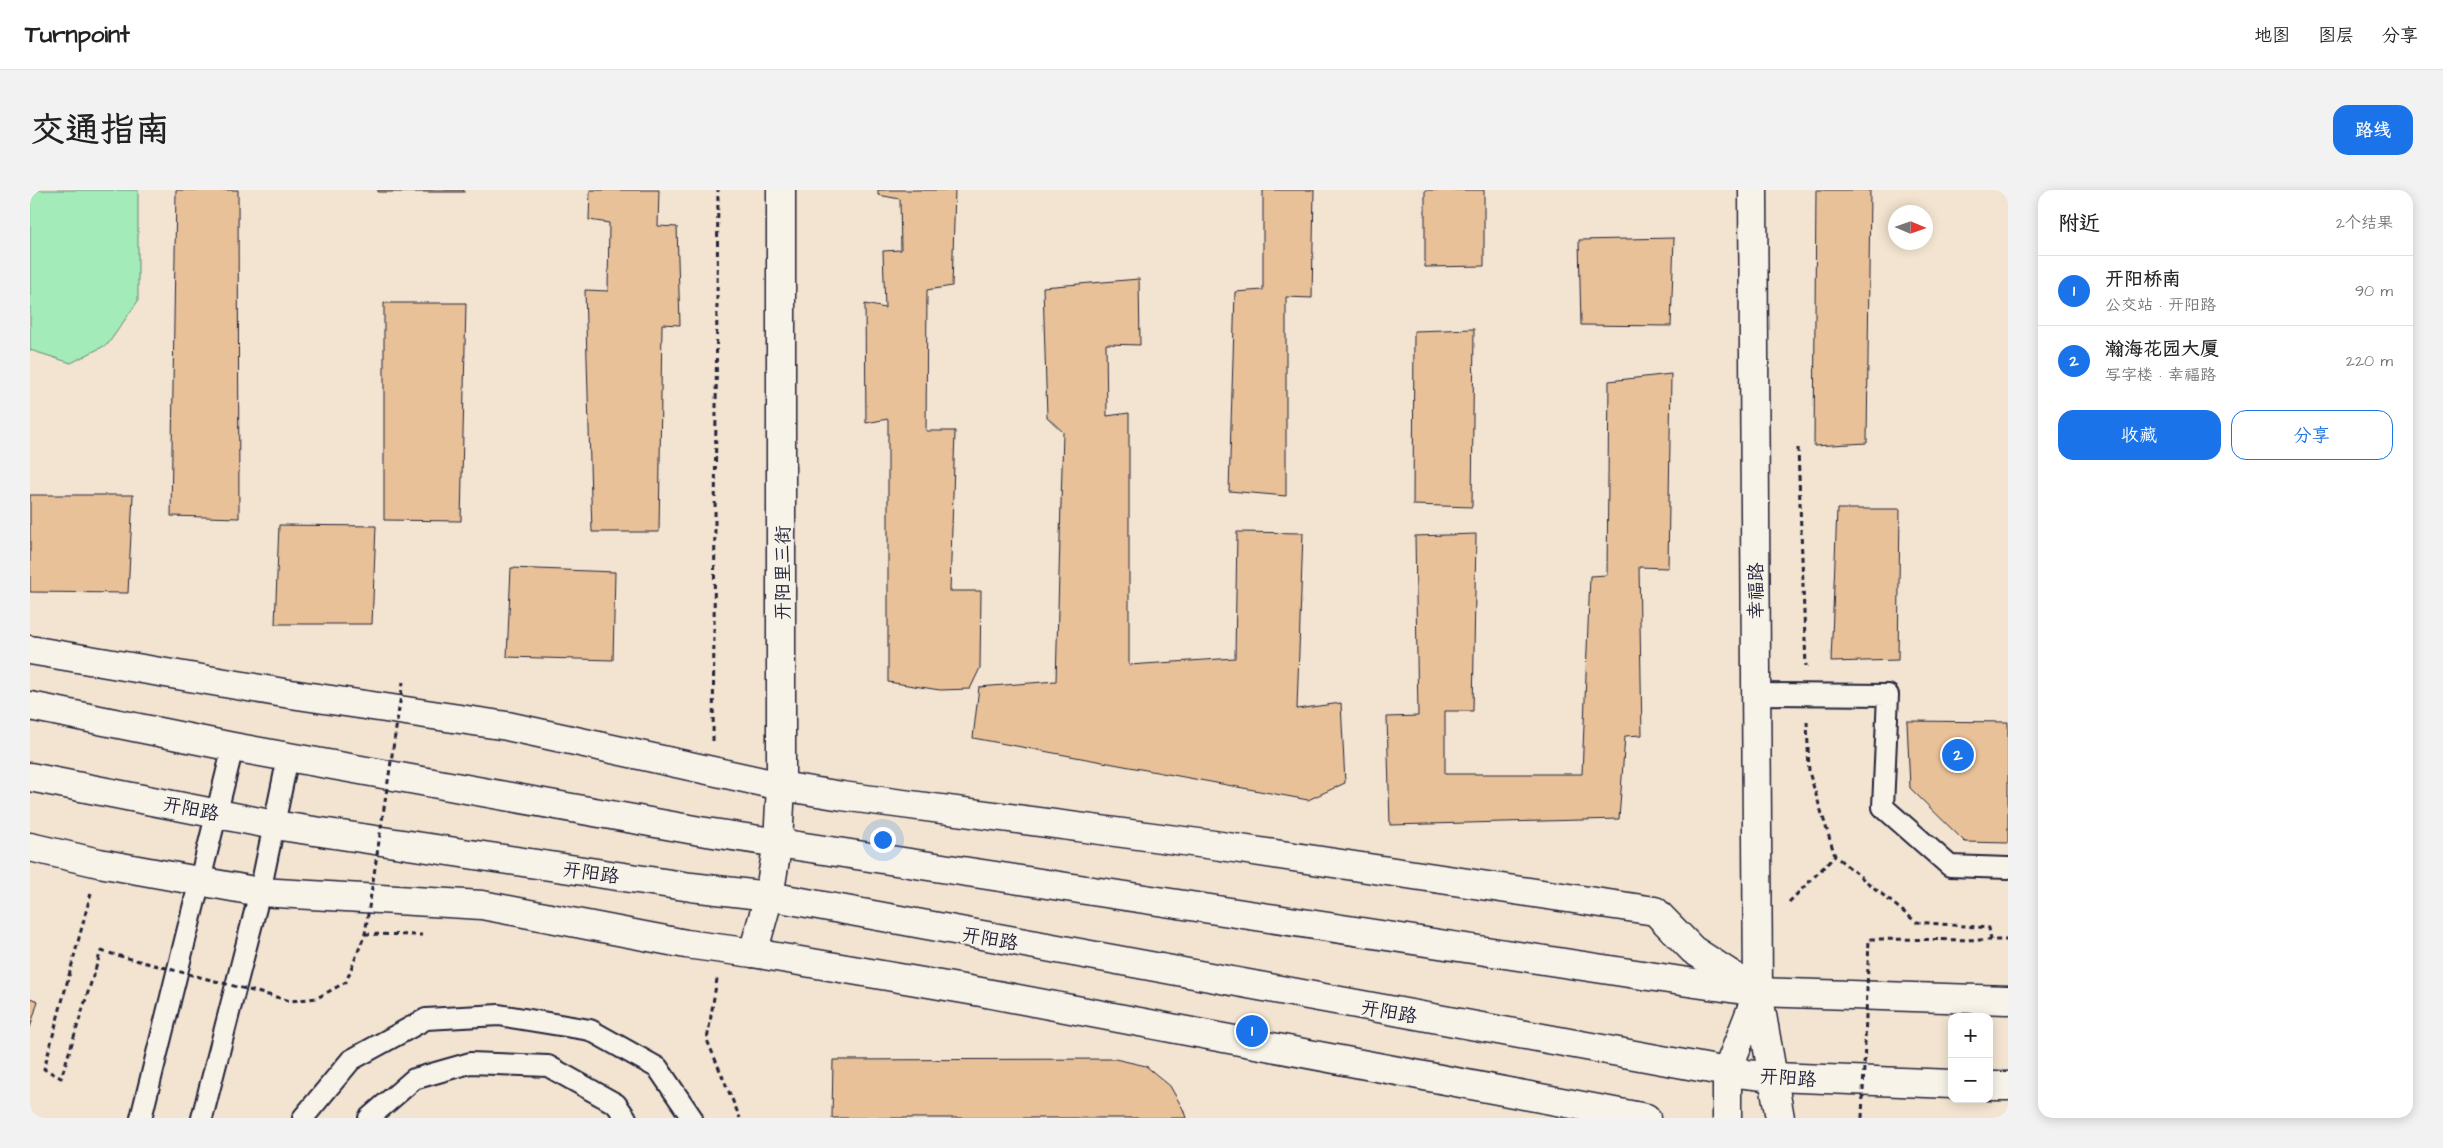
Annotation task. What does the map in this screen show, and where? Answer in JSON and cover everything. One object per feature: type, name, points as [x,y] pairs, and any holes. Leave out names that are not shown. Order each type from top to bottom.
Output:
[{"type":"street","name":"开阳里三街","points":[[753,953],[769,896],[778,842],[781,786],[781,190]]},
{"type":"street","name":"幸福路","points":[[1753,190],[1758,992]]},
{"type":"street","points":[[30,650],[284,693],[507,726],[781,786],[1214,845],[1655,911],[1693,950],[1758,992],[1780,1118]]},
{"type":"street","points":[[30,706],[233,747],[700,831],[1758,992],[2008,1000]]},
{"type":"street","name":"开阳路","points":[[30,777],[274,825],[691,887],[769,896],[1727,1072],[1774,1078],[1948,1084]]},
{"type":"street","points":[[30,847],[99,863],[260,892],[482,905],[686,944],[753,953],[981,992],[1646,1118]]},
{"type":"street","points":[[1727,1118],[1727,1072],[1758,992]]},
{"type":"street","points":[[1993,1086],[2008,1086]]},
{"type":"lane","points":[[1756,694],[1888,695],[1883,807],[1950,866],[2008,868]]},
{"type":"lane","points":[[141,1118],[233,747]]},
{"type":"lane","points":[[202,1118],[260,892],[288,757]]},
{"type":"lane","points":[[303,1118],[351,1060],[426,1019],[499,1015],[590,1030],[658,1068],[692,1118]]},
{"type":"lane","points":[[369,1118],[414,1079],[470,1064],[548,1066],[616,1104],[626,1118]]},
{"type":"path","points":[[704,739],[713,742],[718,190]]},
{"type":"path","points":[[1798,448],[1809,772],[1835,856],[1916,922],[1989,928],[1991,940]]},
{"type":"path","points":[[99,863],[44,1069],[61,1078],[101,950],[291,1001],[317,998],[346,982],[365,934],[403,682]]},
{"type":"path","points":[[1788,903],[1835,856]]},
{"type":"path","points":[[1862,1118],[1868,939],[2008,940]]},
{"type":"path","points":[[717,978],[706,1040],[740,1118]]},
{"type":"green space","points":[[30,190],[138,190],[138,301],[108,344],[71,363],[30,350]]},
{"type":"building","points":[[176,190],[238,190],[239,518],[171,516]]},
{"type":"building","points":[[378,190],[464,190],[464,192],[378,192]]},
{"type":"building","points":[[590,190],[659,190],[658,226],[677,227],[680,325],[662,324],[659,532],[592,532],[585,290],[608,291],[609,223],[589,220]]},
{"type":"building","points":[[878,190],[955,190],[952,286],[927,290],[926,431],[955,431],[950,591],[981,591],[980,668],[970,689],[940,690],[888,682],[888,419],[866,423],[865,304],[885,308],[883,251],[901,250],[900,199],[878,195]]},
{"type":"building","points":[[1263,190],[1314,190],[1312,298],[1286,297],[1286,496],[1229,491],[1235,292],[1263,290]]},
{"type":"building","points":[[1425,190],[1484,190],[1484,266],[1425,267]]},
{"type":"building","points":[[1816,190],[1870,190],[1867,443],[1814,446]]},
{"type":"building","points":[[1674,238],[1671,326],[1581,325],[1579,240]]},
{"type":"building","points":[[1139,279],[1140,345],[1106,344],[1107,416],[1129,413],[1129,665],[1235,658],[1237,532],[1303,533],[1297,709],[1341,703],[1345,783],[1308,800],[973,738],[979,687],[1056,681],[1063,432],[1047,417],[1043,287]]},
{"type":"building","points":[[384,303],[466,303],[461,521],[384,520]]},
{"type":"building","points":[[1474,329],[1472,507],[1413,505],[1414,331]]},
{"type":"building","points":[[1671,374],[1668,568],[1639,567],[1642,735],[1625,736],[1619,819],[1390,825],[1387,717],[1418,716],[1415,536],[1476,534],[1473,711],[1445,711],[1445,774],[1582,774],[1590,576],[1607,575],[1609,381]]},
{"type":"building","points":[[30,495],[133,495],[128,593],[30,592]]},
{"type":"building","points":[[1837,509],[1900,509],[1898,660],[1831,662]]},
{"type":"building","points":[[279,525],[376,526],[372,624],[275,624]]},
{"type":"building","points":[[511,568],[615,572],[613,660],[507,657]]},
{"type":"building","points":[[1907,721],[2008,722],[2008,843],[1965,842],[1910,788]]},
{"type":"building","points":[[30,998],[38,1001],[30,1028]]},
{"type":"building","points":[[1115,1059],[1146,1066],[1170,1086],[1186,1118],[832,1118],[833,1060]]},
{"type":"place","name":"瀚海花园大厦","points":[[1958,755]]},
{"type":"place","name":"开阳桥南","points":[[1252,1031]]}]
